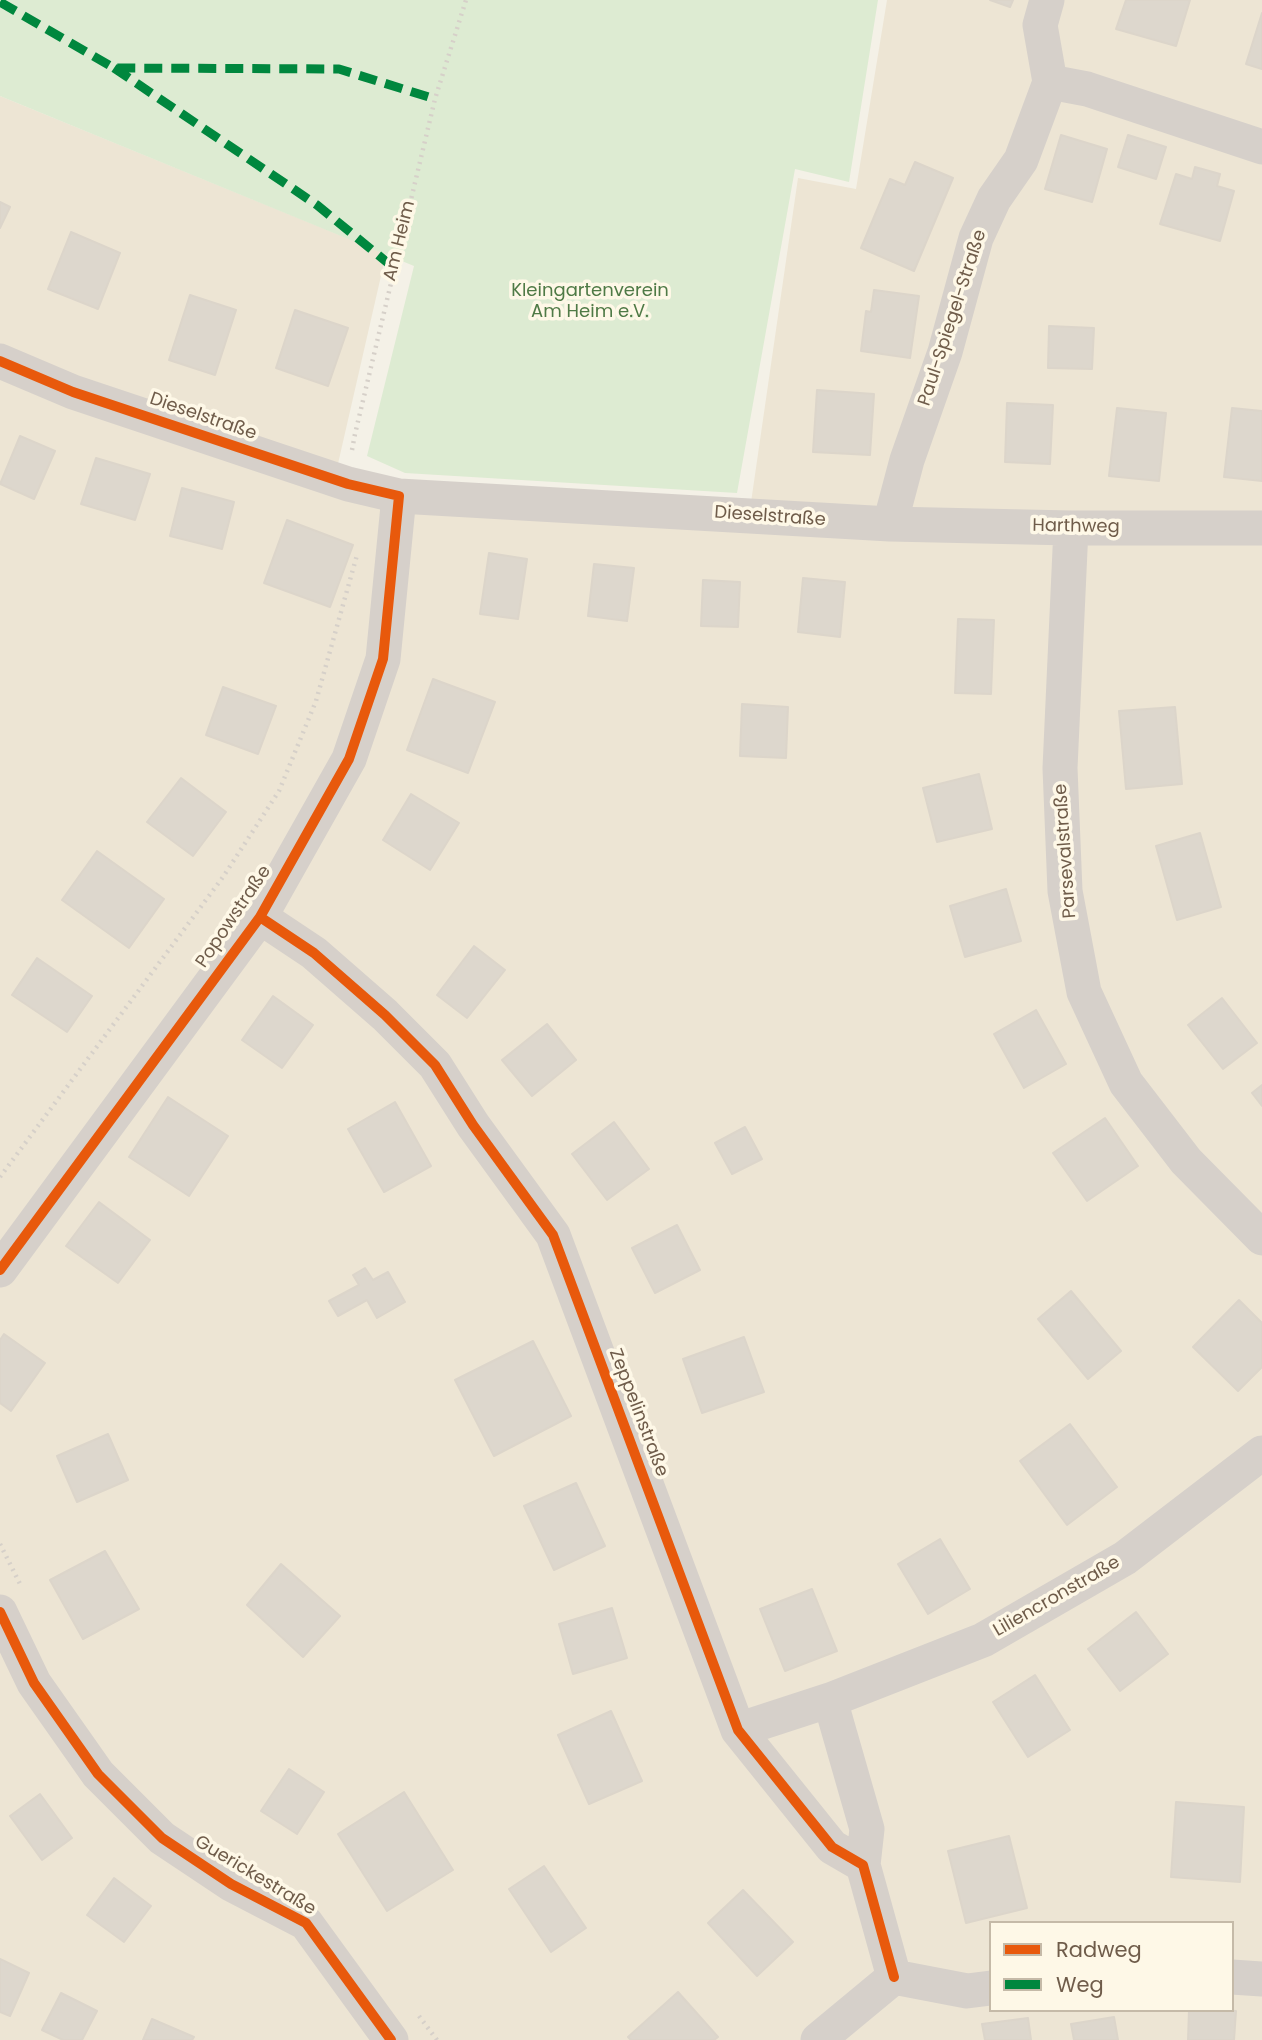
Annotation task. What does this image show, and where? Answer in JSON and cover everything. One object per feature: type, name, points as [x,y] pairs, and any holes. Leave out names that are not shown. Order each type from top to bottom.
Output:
[{"type":"street","points":[[1046,0],[1040,24],[1050,82],[1087,89],[1262,147]]},
{"type":"street","name":"Paul-Spiegel-Straße","points":[[890,524],[907,460],[945,352],[976,238],[994,199],[1021,160],[1050,82]]},
{"type":"street","name":"Dieselstraße","points":[[0,361],[73,392],[348,484],[399,496],[890,524]]},
{"type":"street","name":"Popowstraße","points":[[0,1270],[260,917],[349,759],[383,659],[399,496]]},
{"type":"street","name":"Harthweg","points":[[890,524],[1262,528]]},
{"type":"street","name":"Parsevalstraße","points":[[1071,527],[1060,768],[1065,891],[1084,992],[1126,1083],[1186,1161],[1262,1238]]},
{"type":"street","name":"Zeppelinstraße","points":[[260,917],[314,953],[385,1015],[435,1065],[473,1125],[552,1235],[738,1730],[832,1847],[863,1865]]},
{"type":"street","name":"Liliencronstraße","points":[[830,1700],[983,1640],[1125,1558],[1262,1453]]},
{"type":"street","name":"Guerickestraße","points":[[10,1598],[34,1684],[98,1774],[162,1838],[230,1884],[306,1923],[391,2040]]},
{"type":"street","points":[[738,1730],[830,1700],[867,1829],[863,1865],[894,1977]]},
{"type":"street","points":[[1234,1976],[1262,1979]]},
{"type":"street","points":[[894,1977],[967,1991],[989,1987]]},
{"type":"street","points":[[818,2040],[894,1977]]},
{"type":"path","points":[[0,1177],[223,877],[279,791],[316,701],[360,543]]},
{"type":"path","points":[[0,1544],[10,1598]]},
{"type":"path","points":[[418,2015],[438,2040]]},
{"type":"shaded area","points":[[887,0],[1262,0],[1262,2040],[0,2040],[0,96],[386,254],[333,494],[748,523],[798,178],[856,189]]},
{"type":"green space","name":"Kleingartenverein Am Heim e.V.","points":[[0,0],[878,0],[849,182],[795,169],[737,493],[405,473],[367,456],[414,266],[0,96]]},
{"type":"building","points":[[990,0],[1013,0],[1010,7]]},
{"type":"building","points":[[1126,0],[1190,0],[1176,46],[1116,29]]},
{"type":"building","points":[[1262,13],[1262,69],[1246,64]]},
{"type":"building","points":[[1061,135],[1107,149],[1092,202],[1045,189]]},
{"type":"building","points":[[1128,135],[1166,147],[1156,179],[1118,167]]},
{"type":"building","points":[[915,162],[953,178],[914,271],[861,248],[890,179],[905,185]]},
{"type":"building","points":[[1195,167],[1220,174],[1217,186],[1234,191],[1220,241],[1160,224],[1176,174],[1192,179]]},
{"type":"building","points":[[0,202],[10,207],[0,228]]},
{"type":"building","points":[[71,232],[120,253],[98,309],[48,289]]},
{"type":"building","points":[[874,290],[919,296],[910,358],[861,351],[866,311],[871,312]]},
{"type":"building","points":[[190,295],[236,310],[215,375],[169,360]]},
{"type":"building","points":[[295,310],[348,328],[328,386],[276,368]]},
{"type":"building","points":[[1049,326],[1094,328],[1092,369],[1048,368]]},
{"type":"building","points":[[817,390],[874,394],[870,455],[813,452]]},
{"type":"building","points":[[1007,403],[1053,405],[1050,464],[1005,462]]},
{"type":"building","points":[[1117,408],[1166,413],[1159,481],[1109,476]]},
{"type":"building","points":[[1232,408],[1262,411],[1262,481],[1224,477]]},
{"type":"building","points":[[20,436],[55,451],[34,499],[0,484]]},
{"type":"building","points":[[96,458],[150,474],[135,520],[81,504]]},
{"type":"building","points":[[182,488],[234,502],[222,549],[170,536]]},
{"type":"building","points":[[287,520],[353,545],[330,607],[264,583]]},
{"type":"building","points":[[489,553],[527,559],[518,619],[480,614]]},
{"type":"building","points":[[594,564],[634,568],[627,621],[588,616]]},
{"type":"building","points":[[803,578],[845,582],[840,637],[798,632]]},
{"type":"building","points":[[703,580],[740,582],[738,627],[701,626]]},
{"type":"building","points":[[958,619],[994,620],[991,694],[955,693]]},
{"type":"building","points":[[433,679],[495,702],[468,773],[407,750]]},
{"type":"building","points":[[223,687],[276,706],[258,754],[206,735]]},
{"type":"building","points":[[742,704],[788,707],[786,758],[740,756]]},
{"type":"building","points":[[1175,707],[1182,784],[1126,789],[1119,711]]},
{"type":"building","points":[[979,774],[992,829],[937,842],[923,788]]},
{"type":"building","points":[[181,778],[226,812],[193,856],[147,822]]},
{"type":"building","points":[[411,794],[459,823],[430,870],[383,840]]},
{"type":"building","points":[[1200,833],[1221,907],[1177,920],[1156,846]]},
{"type":"building","points":[[97,851],[164,899],[129,948],[62,900]]},
{"type":"building","points":[[1006,889],[1021,941],[965,957],[950,906]]},
{"type":"building","points":[[474,946],[505,970],[467,1018],[437,995]]},
{"type":"building","points":[[37,958],[92,996],[67,1032],[12,995]]},
{"type":"building","points":[[273,996],[313,1025],[282,1068],[242,1040]]},
{"type":"building","points":[[1222,998],[1257,1043],[1223,1069],[1188,1025]]},
{"type":"building","points":[[1036,1010],[1066,1064],[1024,1088],[994,1034]]},
{"type":"building","points":[[547,1024],[576,1060],[532,1096],[502,1060]]},
{"type":"building","points":[[1262,1085],[1262,1106],[1252,1093]]},
{"type":"building","points":[[168,1097],[228,1136],[189,1196],[129,1157]]},
{"type":"building","points":[[395,1102],[431,1166],[384,1192],[348,1129]]},
{"type":"building","points":[[1105,1118],[1138,1166],[1087,1201],[1053,1153]]},
{"type":"building","points":[[614,1122],[649,1169],[607,1200],[572,1154]]},
{"type":"building","points":[[745,1127],[762,1159],[732,1174],[715,1143]]},
{"type":"building","points":[[99,1202],[150,1240],[118,1283],[66,1246]]},
{"type":"building","points":[[677,1225],[700,1270],[655,1293],[632,1248]]},
{"type":"building","points":[[365,1268],[373,1280],[388,1272],[405,1302],[377,1318],[367,1300],[338,1316],[329,1301],[359,1285],[353,1275]]},
{"type":"building","points":[[1071,1291],[1121,1351],[1088,1379],[1038,1319]]},
{"type":"building","points":[[1239,1300],[1262,1323],[1262,1367],[1238,1391],[1193,1347]]},
{"type":"building","points":[[4,1334],[45,1363],[11,1411],[0,1403],[0,1340]]},
{"type":"building","points":[[744,1337],[764,1392],[702,1413],[683,1359]]},
{"type":"building","points":[[533,1341],[571,1416],[494,1456],[455,1380]]},
{"type":"building","points":[[1070,1424],[1117,1487],[1067,1525],[1020,1461]]},
{"type":"building","points":[[108,1434],[128,1480],[77,1502],[57,1456]]},
{"type":"building","points":[[576,1483],[605,1546],[554,1570],[524,1506]]},
{"type":"building","points":[[940,1539],[970,1589],[928,1614],[898,1564]]},
{"type":"building","points":[[105,1551],[139,1609],[83,1639],[50,1580]]},
{"type":"building","points":[[281,1564],[340,1616],[303,1657],[247,1605]]},
{"type":"building","points":[[812,1589],[837,1651],[785,1671],[760,1609]]},
{"type":"building","points":[[612,1608],[627,1658],[573,1674],[559,1624]]},
{"type":"building","points":[[1136,1612],[1168,1654],[1120,1691],[1088,1649]]},
{"type":"building","points":[[1035,1675],[1070,1730],[1028,1757],[993,1702]]},
{"type":"building","points":[[611,1711],[642,1781],[589,1804],[558,1735]]},
{"type":"building","points":[[289,1769],[324,1792],[297,1834],[261,1811]]},
{"type":"building","points":[[404,1792],[453,1870],[387,1911],[338,1834]]},
{"type":"building","points":[[40,1794],[72,1838],[42,1860],[10,1816]]},
{"type":"building","points":[[1176,1802],[1244,1807],[1240,1882],[1171,1877]]},
{"type":"building","points":[[1009,1836],[1027,1908],[966,1923],[948,1851]]},
{"type":"building","points":[[544,1866],[586,1928],[551,1952],[509,1889]]},
{"type":"building","points":[[114,1878],[151,1906],[124,1942],[87,1915]]},
{"type":"building","points":[[743,1890],[793,1942],[757,1976],[708,1923]]},
{"type":"building","points":[[0,1959],[29,1973],[10,2016],[0,2012]]},
{"type":"building","points":[[678,1992],[718,2037],[714,2040],[631,2040],[628,2037]]},
{"type":"building","points":[[61,1993],[97,2011],[82,2040],[63,2040],[42,2030]]},
{"type":"building","points":[[1236,2011],[1234,2040],[1188,2040],[1189,2012]]},
{"type":"building","points":[[1114,2017],[1118,2040],[1074,2040],[1071,2024]]},
{"type":"building","points":[[1028,2018],[1031,2040],[985,2040],[982,2024]]},
{"type":"building","points":[[152,2019],[194,2037],[192,2040],[143,2040]]},
{"type":"marked path","points":[[0,2],[114,68],[339,69],[435,99]]},
{"type":"marked path","points":[[114,68],[317,205],[394,268]]},
{"type":"cycle path","points":[[0,361],[73,392],[348,484],[399,496],[383,659],[349,759],[260,917],[0,1270]]},
{"type":"cycle path","points":[[260,917],[314,953],[385,1015],[435,1065],[473,1125],[553,1235],[738,1730],[832,1847],[863,1865],[894,1977]]},
{"type":"cycle path","points":[[0,1612],[34,1683],[98,1774],[162,1838],[231,1884],[306,1923],[391,2040]]}]
